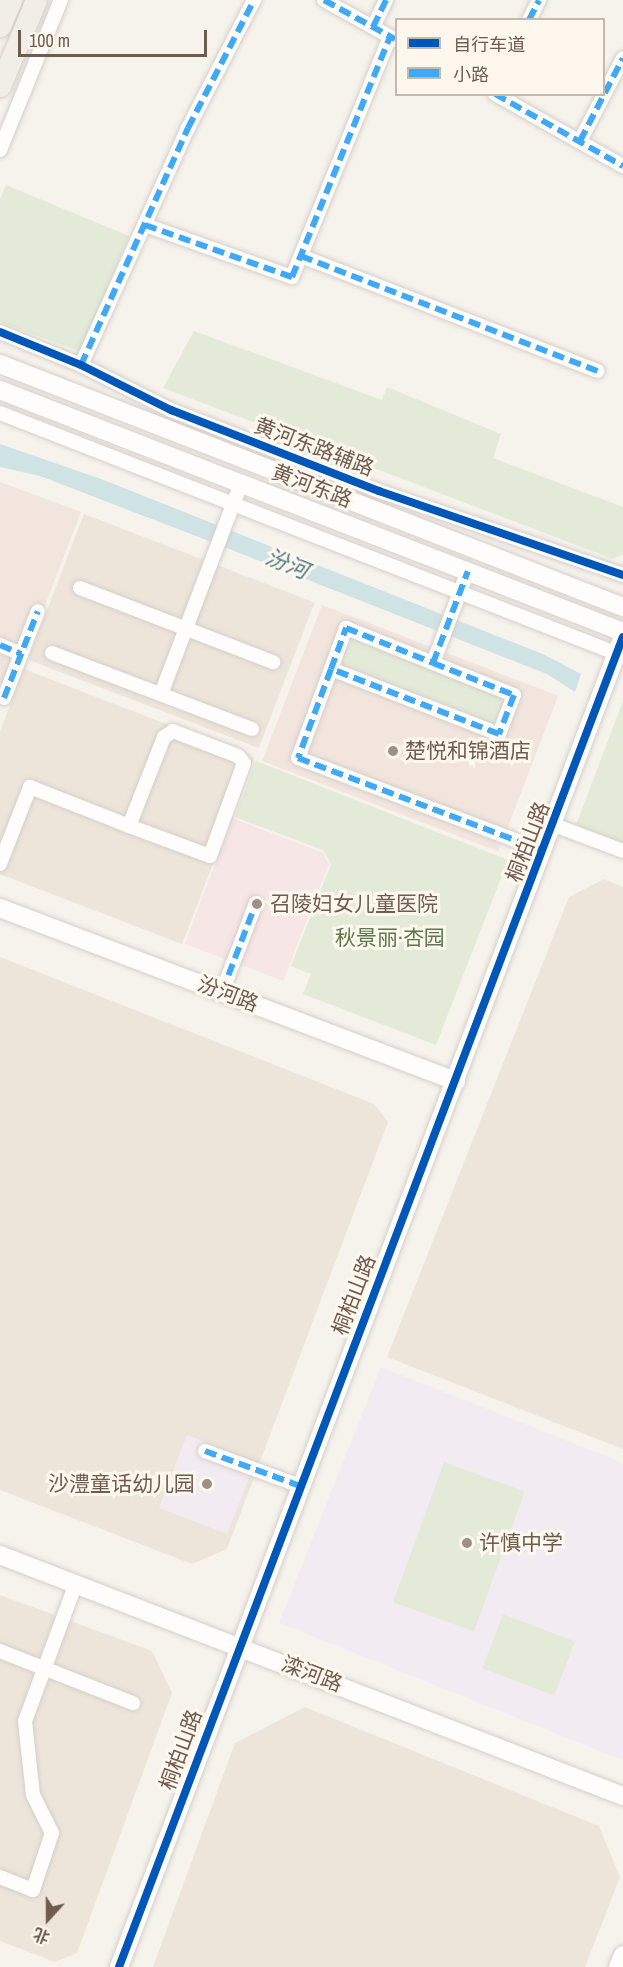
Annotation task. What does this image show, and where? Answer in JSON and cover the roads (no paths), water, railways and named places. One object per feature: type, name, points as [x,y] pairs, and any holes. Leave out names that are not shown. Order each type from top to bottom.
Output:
[{"type":"main road","points":[[0,26],[11,0]]},
{"type":"main road","points":[[0,86],[36,0]]},
{"type":"street","points":[[0,150],[61,0]]},
{"type":"street","points":[[81,365],[188,128],[254,0]]},
{"type":"street","points":[[145,225],[292,278],[393,38],[324,0]]},
{"type":"street","points":[[373,27],[386,0]]},
{"type":"street","points":[[530,18],[539,0]]},
{"type":"street","points":[[605,93],[623,58]]},
{"type":"street","points":[[499,96],[623,166]]},
{"type":"street","points":[[580,141],[603,96]]},
{"type":"street","points":[[301,256],[598,371]]},
{"type":"street","name":"黄河东路辅路","points":[[0,332],[81,365],[171,410],[368,487],[623,575]]},
{"type":"street","name":"黄河东路","points":[[0,364],[623,607]]},
{"type":"street","name":"黄河东路","points":[[0,390],[623,632]]},
{"type":"street","points":[[0,413],[460,593],[621,649]]},
{"type":"street","points":[[160,694],[241,483]]},
{"type":"street","points":[[433,663],[468,572]]},
{"type":"street","points":[[80,588],[273,662]]},
{"type":"street","points":[[4,698],[38,611]]},
{"type":"street","points":[[331,669],[499,734],[514,694],[346,628],[298,758],[544,851]]},
{"type":"street","points":[[0,645],[21,654]]},
{"type":"street","name":"桐柏山路","points":[[119,1967],[239,1646],[621,649]]},
{"type":"street","points":[[52,653],[252,729]]},
{"type":"street","points":[[0,864],[30,788],[129,826],[210,856],[244,763],[238,756],[173,732],[164,737],[129,826]]},
{"type":"street","points":[[554,825],[623,851]]},
{"type":"street","points":[[222,992],[256,903]]},
{"type":"street","name":"汾河路","points":[[0,908],[456,1081]]},
{"type":"street","points":[[206,1451],[300,1486]]},
{"type":"street","name":"滦河路","points":[[0,1555],[623,1796]]},
{"type":"street","points":[[0,1878],[33,1890],[52,1833],[33,1795],[25,1721],[76,1583]]},
{"type":"street","points":[[0,1651],[133,1702]]},
{"type":"street","points":[[618,1967],[623,1955]]},
{"type":"water","name":"汾河","points":[[0,444],[101,479],[545,655],[581,674],[575,692],[547,674],[209,541],[40,476],[0,467]]},
{"type":"place","name":"楚悦和锦酒店","points":[[393,751]]},
{"type":"place","name":"召陵妇女儿童医院","points":[[257,904]]},
{"type":"place","name":"沙澧童话幼儿园","points":[[207,1484]]},
{"type":"place","name":"许慎中学","points":[[467,1543]]},
{"type":"park label","name":"秋景丽·杏园","points":[[390,938]]}]
